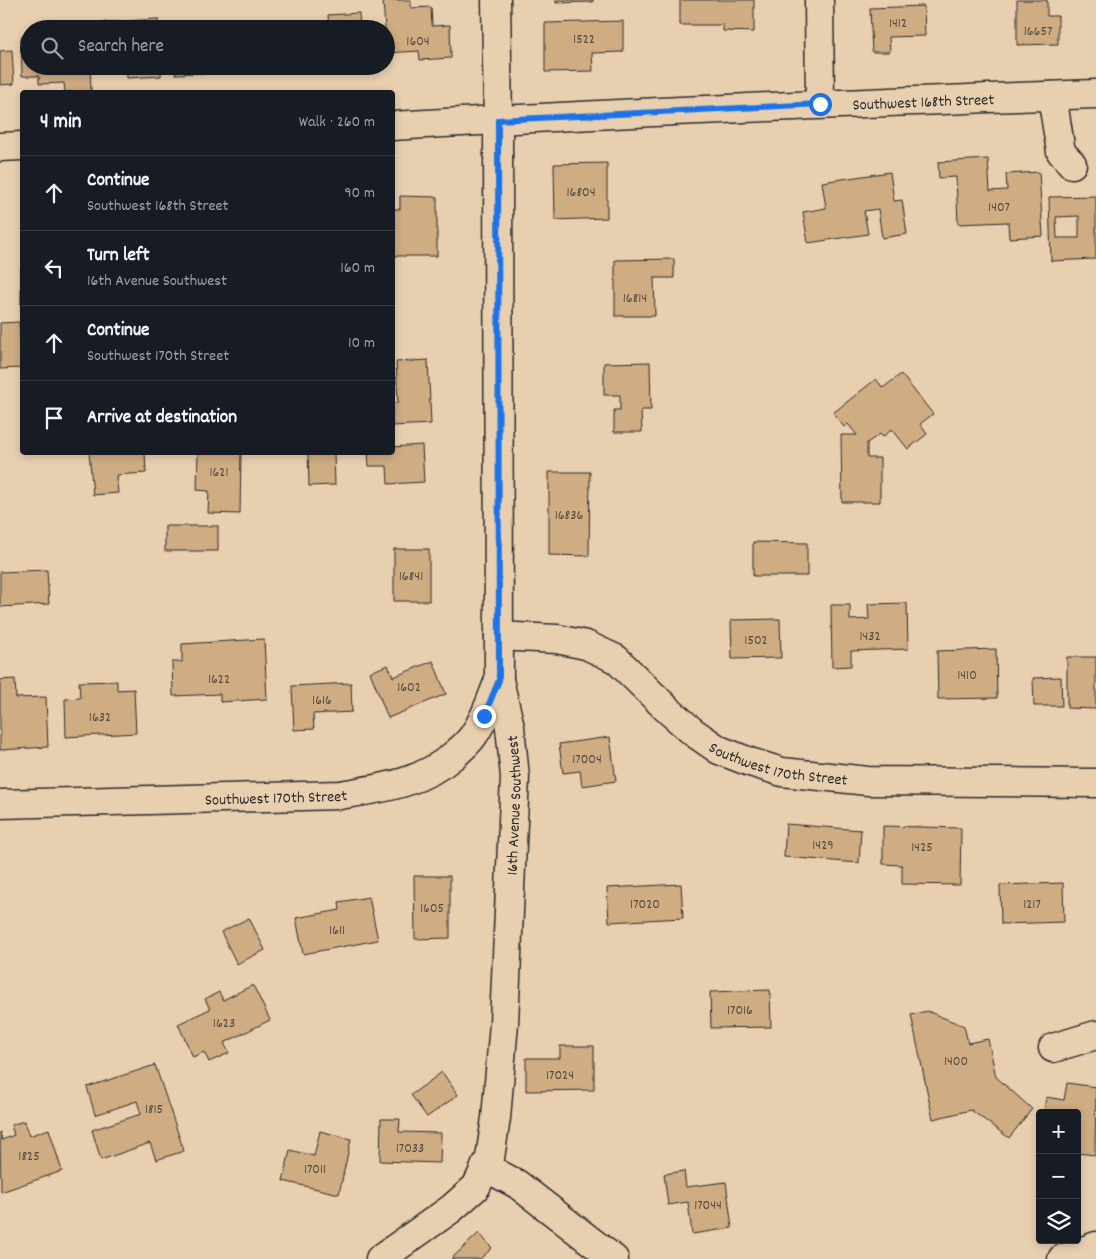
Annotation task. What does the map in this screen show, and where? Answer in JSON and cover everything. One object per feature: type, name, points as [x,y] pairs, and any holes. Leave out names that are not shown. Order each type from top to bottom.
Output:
[{"type":"street","name":"16th Avenue Southwest","points":[[380,1259],[451,1209],[476,1187],[490,1158],[496,1118],[504,1023],[515,777],[510,727],[499,680],[496,0]]},
{"type":"street","points":[[819,0],[820,104]]},
{"type":"street","name":"Southwest 168th Street","points":[[395,126],[820,104],[1096,94]]},
{"type":"street","points":[[1052,96],[1061,152],[1072,164]]},
{"type":"street","points":[[0,147],[20,146]]},
{"type":"street","name":"Southwest 170th Street","points":[[499,636],[557,638],[586,645],[616,659],[667,709],[719,750],[782,772],[868,781],[1096,783]]},
{"type":"street","name":"Southwest 170th Street","points":[[0,804],[340,795],[409,781],[431,772],[467,744],[484,716],[499,680]]},
{"type":"street","points":[[1054,1048],[1096,1036]]},
{"type":"street","points":[[485,1167],[517,1184],[614,1259]]},
{"type":"street","points":[[1062,1259],[1096,1246]]},
{"type":"building","points":[[383,0],[411,0],[411,8],[431,7],[432,26],[450,25],[451,58],[420,60],[419,51],[395,52],[395,20],[384,20]]},
{"type":"building","points":[[556,0],[593,0],[593,2],[556,3]]},
{"type":"building","points":[[680,0],[754,0],[754,32],[723,31],[723,25],[680,25]]},
{"type":"building","points":[[1017,0],[1047,0],[1047,16],[1058,16],[1058,44],[1017,45]]},
{"type":"building","points":[[924,6],[925,36],[889,37],[890,52],[872,52],[870,8]]},
{"type":"building","points":[[359,13],[359,20],[328,20],[328,15]]},
{"type":"building","points":[[623,21],[623,52],[592,53],[593,71],[545,72],[545,23]]},
{"type":"building","points":[[12,50],[14,84],[0,85],[0,51]]},
{"type":"building","points":[[90,75],[91,90],[65,90],[64,83],[39,84],[39,76],[22,76]]},
{"type":"building","points":[[127,75],[161,75],[161,76],[127,78]]},
{"type":"building","points":[[988,159],[990,191],[1007,190],[1006,174],[1039,172],[1043,236],[1009,238],[1008,222],[958,224],[956,177],[939,178],[938,162]]},
{"type":"building","points":[[607,163],[607,218],[555,220],[554,164]]},
{"type":"building","points":[[890,172],[894,201],[902,200],[907,234],[882,238],[878,209],[864,211],[868,234],[808,243],[803,212],[826,208],[822,182]]},
{"type":"building","points":[[400,196],[437,197],[437,256],[395,256],[395,209],[400,209]]},
{"type":"building","points":[[1096,196],[1096,259],[1051,261],[1049,197]],"holes":[[[1079,216],[1079,238],[1057,238],[1056,217]]]},
{"type":"building","points":[[674,259],[674,278],[654,278],[655,316],[615,316],[615,260]]},
{"type":"building","points":[[19,322],[20,368],[0,369],[0,323]]},
{"type":"building","points":[[428,360],[431,424],[395,426],[395,403],[398,403],[396,362]]},
{"type":"building","points":[[650,362],[651,410],[641,410],[642,432],[614,432],[614,410],[620,410],[620,395],[604,395],[604,363]]},
{"type":"building","points":[[901,374],[933,414],[920,424],[927,434],[908,449],[892,429],[883,437],[880,434],[867,443],[867,458],[880,458],[880,502],[842,502],[841,435],[857,435],[848,424],[844,427],[833,413],[876,379],[883,388]]},
{"type":"building","points":[[422,445],[424,482],[388,484],[387,466],[369,466],[368,455],[395,455],[395,447]]},
{"type":"building","points":[[89,455],[145,455],[146,473],[116,475],[118,493],[93,495]]},
{"type":"building","points":[[198,455],[241,455],[240,514],[208,513],[209,491],[197,490]]},
{"type":"building","points":[[308,455],[334,455],[335,485],[309,486]]},
{"type":"building","points":[[549,472],[590,472],[589,556],[549,555]]},
{"type":"building","points":[[165,526],[218,526],[218,551],[165,551]]},
{"type":"building","points":[[753,542],[807,543],[807,576],[753,576]]},
{"type":"building","points":[[394,549],[429,549],[429,601],[394,601]]},
{"type":"building","points":[[47,570],[49,604],[0,607],[0,572]]},
{"type":"building","points":[[907,603],[908,649],[851,651],[851,666],[832,667],[831,605],[850,605],[850,620],[869,619],[868,604]]},
{"type":"building","points":[[780,619],[781,658],[732,659],[731,620]]},
{"type":"building","points":[[264,639],[267,699],[220,702],[220,694],[173,696],[172,662],[182,662],[182,644]]},
{"type":"building","points":[[996,649],[997,698],[938,699],[937,651]]},
{"type":"building","points":[[1067,657],[1096,657],[1096,709],[1067,708]]},
{"type":"building","points":[[433,661],[446,694],[388,718],[370,672],[388,665],[393,677]]},
{"type":"building","points":[[1061,677],[1062,706],[1034,706],[1033,678]]},
{"type":"building","points":[[15,679],[16,698],[46,697],[48,747],[0,750],[0,680]]},
{"type":"building","points":[[117,681],[117,690],[134,689],[136,733],[66,737],[65,699],[80,698],[79,682]]},
{"type":"building","points":[[351,683],[352,712],[313,714],[314,729],[294,730],[292,686]]},
{"type":"building","points":[[610,737],[616,781],[582,786],[580,771],[563,773],[559,744]]},
{"type":"building","points":[[786,824],[861,830],[859,863],[784,857]]},
{"type":"building","points":[[883,826],[961,828],[960,885],[902,884],[902,865],[883,864]]},
{"type":"building","points":[[414,876],[450,876],[450,938],[415,939]]},
{"type":"building","points":[[1063,883],[1064,922],[1001,924],[1000,885]]},
{"type":"building","points":[[681,884],[683,918],[609,922],[607,888]]},
{"type":"building","points":[[369,897],[378,940],[303,954],[296,918],[340,910],[339,902]]},
{"type":"building","points":[[249,918],[265,950],[237,964],[221,932]]},
{"type":"building","points":[[253,985],[270,1020],[224,1043],[229,1053],[209,1062],[204,1052],[193,1057],[178,1024],[210,1009],[205,999],[219,992],[223,1000]]},
{"type":"building","points":[[770,990],[771,1027],[711,1028],[710,992]]},
{"type":"building","points":[[927,1011],[964,1026],[968,1043],[988,1039],[996,1077],[1032,1109],[1009,1138],[971,1110],[933,1119],[911,1015]]},
{"type":"building","points":[[560,1046],[594,1046],[594,1090],[526,1091],[526,1058],[560,1058]]},
{"type":"building","points":[[155,1065],[184,1151],[156,1160],[150,1143],[101,1160],[92,1130],[141,1114],[137,1101],[95,1115],[87,1087]]},
{"type":"building","points":[[442,1072],[458,1095],[427,1117],[411,1095]]},
{"type":"building","points":[[1067,1083],[1096,1087],[1095,1155],[1081,1153],[1081,1109],[1044,1109],[1046,1097],[1064,1100]]},
{"type":"building","points":[[381,1119],[400,1119],[399,1132],[441,1133],[440,1163],[380,1161]]},
{"type":"building","points":[[24,1121],[29,1136],[49,1129],[62,1171],[1,1192],[0,1132],[2,1140],[14,1135],[11,1125]]},
{"type":"building","points":[[320,1131],[351,1139],[339,1194],[283,1181],[290,1150],[314,1156]]},
{"type":"building","points":[[684,1171],[686,1187],[726,1182],[732,1228],[692,1234],[688,1202],[668,1205],[664,1174]]},
{"type":"building","points":[[479,1233],[492,1248],[480,1259],[451,1259]]},
{"type":"route","points":[[484,716],[499,680],[498,120],[820,104]]}]
